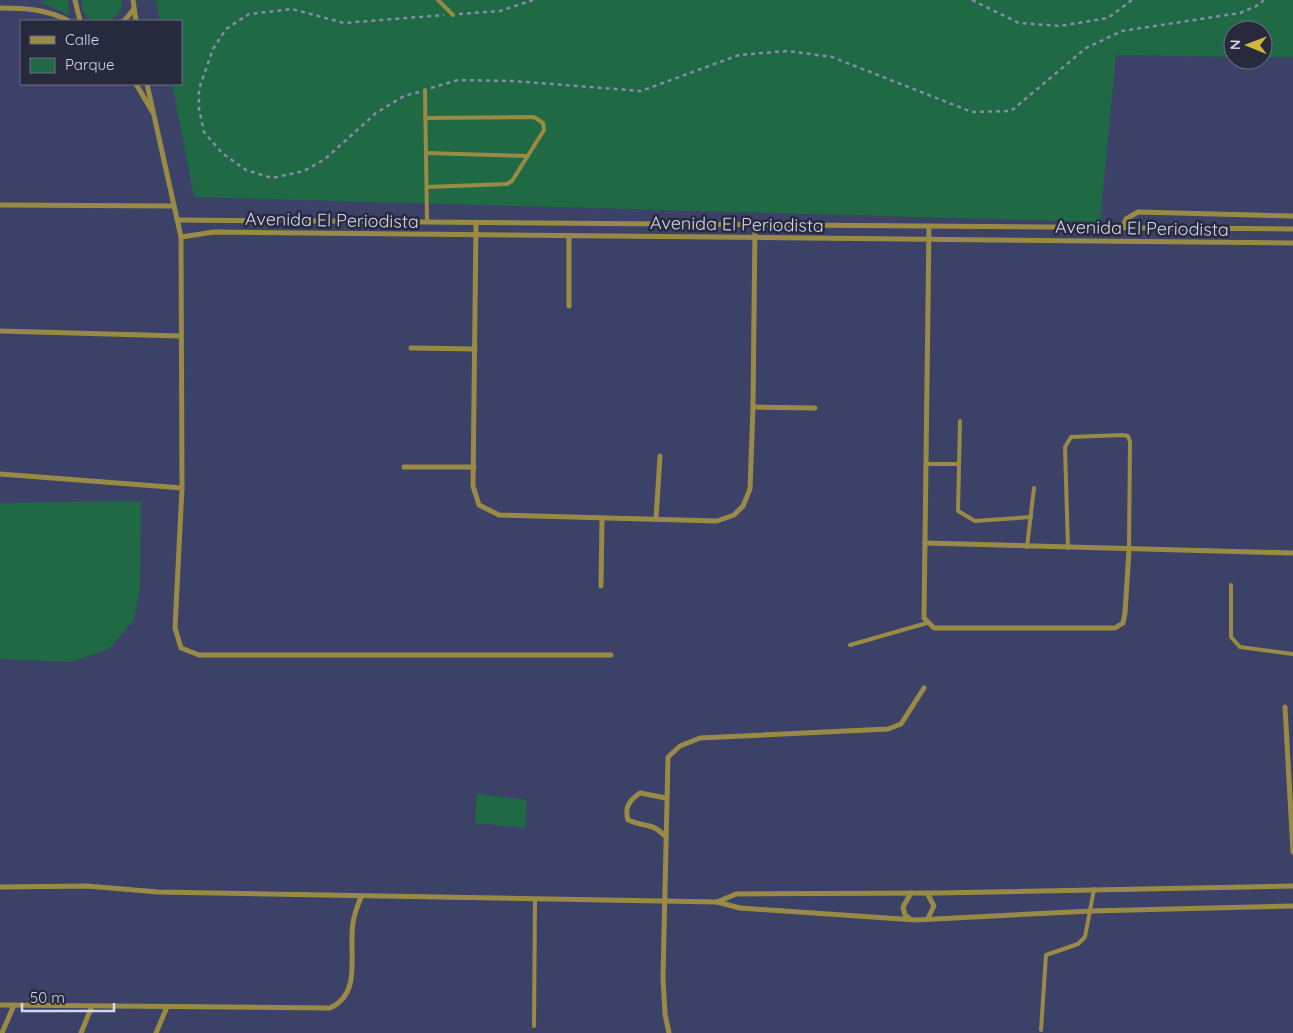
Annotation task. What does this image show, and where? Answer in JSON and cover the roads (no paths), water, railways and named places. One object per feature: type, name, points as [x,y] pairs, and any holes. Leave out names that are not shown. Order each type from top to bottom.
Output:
[{"type":"street","points":[[75,0],[80,20]]},
{"type":"street","points":[[133,0],[136,20]]},
{"type":"street","points":[[0,8],[34,8],[55,14],[66,20]]},
{"type":"street","points":[[125,20],[134,9]]},
{"type":"street","points":[[137,85],[154,116]]},
{"type":"street","points":[[147,85],[181,237],[182,488],[175,628],[181,648],[199,655],[611,655]]},
{"type":"street","points":[[0,205],[174,206]]},
{"type":"street","points":[[1122,228],[1126,219],[1138,212],[1293,216]]},
{"type":"street","points":[[177,220],[1293,229]]},
{"type":"street","points":[[476,222],[473,486],[480,505],[488,511],[499,515],[718,521],[734,515],[743,506],[750,489],[755,225]]},
{"type":"street","points":[[929,226],[924,618],[927,623],[934,628],[1116,628],[1123,622],[1125,614],[1128,550]]},
{"type":"street","name":"Avenida El Periodista","points":[[181,237],[214,232],[1293,243]]},
{"type":"street","points":[[569,236],[569,306]]},
{"type":"street","points":[[0,331],[180,336]]},
{"type":"street","points":[[411,348],[475,349]]},
{"type":"street","points":[[753,407],[815,408]]},
{"type":"street","points":[[656,520],[660,456]]},
{"type":"street","points":[[404,467],[474,467]]},
{"type":"street","points":[[0,474],[182,488]]},
{"type":"street","points":[[601,586],[602,518]]},
{"type":"street","points":[[925,543],[1293,553]]},
{"type":"street","points":[[669,1033],[665,1014],[663,978],[668,757],[680,746],[700,738],[888,729],[901,724],[924,688]]},
{"type":"street","points":[[1285,707],[1293,852]]},
{"type":"street","points":[[665,836],[655,826],[635,823],[628,820],[626,815],[632,798],[640,793],[666,798]]},
{"type":"street","points":[[0,887],[87,886],[158,892],[717,902],[740,908],[910,919],[1091,911],[1293,906]]},
{"type":"street","points":[[717,902],[736,894],[927,893],[1293,886]]},
{"type":"street","points":[[910,919],[905,916],[903,907],[911,893]]},
{"type":"street","points":[[927,893],[934,906],[928,919]]},
{"type":"street","points":[[0,1005],[330,1008],[341,1003],[351,988],[353,922],[361,897]]},
{"type":"street","points":[[2,1033],[14,1005]]},
{"type":"street","points":[[81,1033],[92,1006]]},
{"type":"street","points":[[156,1033],[166,1007]]},
{"type":"lane","points":[[438,0],[453,15]]},
{"type":"lane","points":[[425,90],[427,222]]},
{"type":"lane","points":[[426,118],[534,117],[543,123],[544,130],[507,184],[427,186]]},
{"type":"lane","points":[[426,153],[528,156]]},
{"type":"lane","points":[[960,421],[958,511],[960,514],[975,521],[1031,517]]},
{"type":"lane","points":[[1068,548],[1065,446],[1072,437],[1122,435],[1128,436],[1130,442],[1128,550]]},
{"type":"lane","points":[[926,464],[959,464]]},
{"type":"lane","points":[[1027,547],[1034,488]]},
{"type":"lane","points":[[1231,586],[1231,637],[1240,647],[1293,654]]},
{"type":"lane","points":[[850,645],[927,623]]},
{"type":"lane","points":[[1041,1030],[1046,956],[1078,944],[1085,937],[1094,889]]},
{"type":"lane","points":[[534,1026],[535,900]]}]
